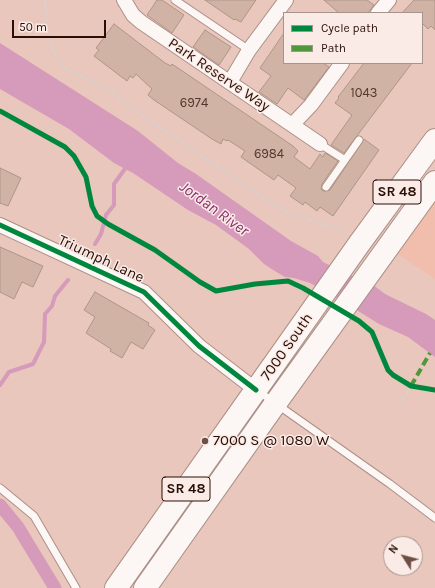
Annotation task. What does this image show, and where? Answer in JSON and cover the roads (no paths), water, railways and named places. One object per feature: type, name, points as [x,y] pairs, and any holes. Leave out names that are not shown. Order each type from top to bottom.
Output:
[{"type":"main road","name":"7000 South","points":[[116,588],[308,318],[332,282],[354,239],[435,140]]},
{"type":"main road","name":"7000 South","points":[[145,588],[435,182]]},
{"type":"street","name":"Park Reserve Way","points":[[124,0],[133,15],[141,22],[320,144]]},
{"type":"street","points":[[230,82],[249,50],[286,0]]},
{"type":"street","points":[[379,12],[389,0]]},
{"type":"street","points":[[292,125],[311,105],[341,64]]},
{"type":"street","name":"Triumph Lane","points":[[0,225],[144,292],[199,346],[256,390]]},
{"type":"lane","points":[[175,0],[249,50]]},
{"type":"lane","points":[[326,187],[359,140]]},
{"type":"lane","points":[[320,144],[345,160]]},
{"type":"lane","points":[[256,390],[390,484],[435,518]]},
{"type":"lane","points":[[0,488],[34,516],[76,588]]},
{"type":"water","name":"Jordan River","points":[[0,43],[138,131],[178,163],[291,241],[318,256],[323,262],[364,282],[372,284],[385,294],[435,320],[435,357],[408,337],[379,324],[331,294],[310,283],[285,277],[278,273],[264,264],[249,249],[216,225],[188,210],[133,173],[114,163],[69,129],[0,89]]},
{"type":"waterway","points":[[95,244],[101,234],[106,215],[114,205],[114,184],[127,166]]},
{"type":"waterway","points":[[0,385],[9,372],[33,364],[44,342],[45,314],[52,306],[55,296],[68,280]]},
{"type":"waterway","points":[[0,505],[18,527],[55,588]]},
{"type":"place","name":"7000 S @ 1080 W","points":[[205,441]]}]
